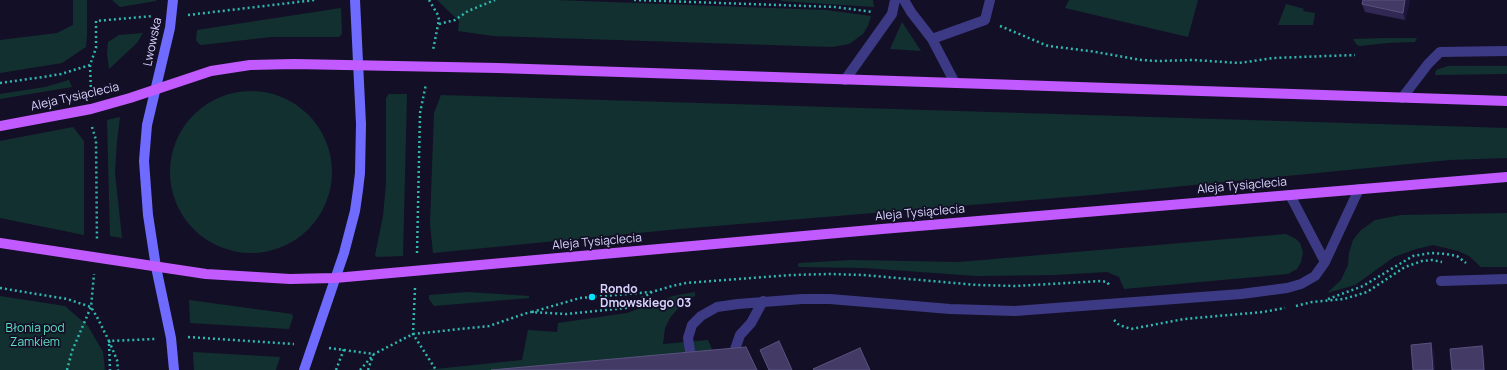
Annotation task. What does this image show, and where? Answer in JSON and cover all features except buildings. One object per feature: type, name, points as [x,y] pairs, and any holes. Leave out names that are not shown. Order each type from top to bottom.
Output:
[{"type":"main road","name":"Lwowska","points":[[173,0],[170,28],[148,125],[144,161],[148,215],[156,267],[171,338],[174,370]]},
{"type":"main road","points":[[304,370],[350,230],[359,185],[361,124],[355,0]]},
{"type":"main road","name":"Aleja Tysiąclecia","points":[[0,126],[91,109],[156,90],[211,71],[250,65],[358,65]]},
{"type":"main road","points":[[358,65],[506,68],[1507,101]]},
{"type":"main road","name":"Aleja Tysiąclecia","points":[[156,267],[206,274],[290,279],[335,278],[1507,177]]},
{"type":"main road","points":[[0,243],[156,267]]},
{"type":"street","points":[[845,80],[892,14],[895,0]]},
{"type":"street","points":[[904,0],[932,40],[955,83]]},
{"type":"street","points":[[932,40],[985,20],[990,0]]},
{"type":"street","points":[[1402,98],[1428,64],[1440,52],[1507,51]]},
{"type":"street","points":[[692,364],[688,338],[692,325],[701,316],[717,307],[763,301],[823,299],[1015,311],[1241,294],[1287,288],[1301,284],[1315,276],[1325,262],[1359,189]]},
{"type":"street","points":[[1290,195],[1325,262]]},
{"type":"street","points":[[1441,281],[1507,279]]},
{"type":"street","points":[[736,370],[733,355],[740,335],[751,323],[763,301]]},
{"type":"path","points":[[198,15],[315,0]]},
{"type":"path","points":[[429,0],[438,16],[438,25],[455,20],[468,11],[495,0]]},
{"type":"path","points":[[634,0],[835,7],[892,14]]},
{"type":"path","points":[[91,81],[90,65],[96,48],[96,21],[152,16]]},
{"type":"path","points":[[985,20],[1048,46],[1090,51],[1141,60],[1194,60],[1239,63],[1274,58],[1355,55]]},
{"type":"path","points":[[0,83],[49,76],[90,65]]},
{"type":"path","points":[[417,254],[420,113],[424,94]]},
{"type":"path","points":[[91,124],[96,140],[97,236]]},
{"type":"path","points":[[1446,262],[1432,260],[1422,261],[1406,267],[1367,292],[1344,299],[1324,301],[1363,286],[1413,256],[1431,253],[1457,256],[1489,279]]},
{"type":"path","points":[[1094,281],[1107,282],[1110,285],[1110,292]]},
{"type":"path","points":[[0,288],[67,299],[90,307],[98,317],[109,341],[117,360],[118,370]]},
{"type":"path","points":[[67,370],[72,351],[90,307],[93,290]]},
{"type":"path","points":[[530,312],[580,298],[652,292]]},
{"type":"path","points":[[414,296],[413,334],[436,370]]},
{"type":"path","points":[[1112,314],[1115,322],[1125,328],[1138,328],[1164,323]]},
{"type":"path","points":[[360,370],[374,354],[413,334]]},
{"type":"path","points":[[192,337],[285,343]]},
{"type":"path","points":[[109,341],[134,340]]},
{"type":"path","points":[[109,341],[110,370]]},
{"type":"path","points":[[338,348],[374,354]]},
{"type":"path","points":[[336,370],[344,350]]},
{"type":"path","points":[[368,370],[374,354]]},
{"type":"green space","points":[[73,0],[87,0],[86,47],[62,63],[0,73],[0,40],[57,33],[73,25]]},
{"type":"green space","points":[[112,0],[156,0],[156,1],[120,7]]},
{"type":"green space","points":[[437,0],[556,0],[826,10],[871,16],[868,26],[863,34],[849,44],[832,47],[493,36],[458,31],[459,21]]},
{"type":"green space","points":[[873,0],[874,7],[780,1]]},
{"type":"green space","points":[[1069,0],[1198,0],[1188,37],[1065,8]]},
{"type":"green space","points":[[1286,4],[1304,9],[1303,11],[1315,13],[1313,25],[1278,25]]},
{"type":"green space","points":[[341,8],[342,34],[339,37],[271,37],[201,45],[196,40],[197,30]]},
{"type":"green space","points":[[902,22],[921,51],[890,49]]},
{"type":"green space","points":[[143,33],[137,43],[109,69],[107,54],[108,42],[119,35]]},
{"type":"green space","points":[[1417,38],[1415,42],[1360,46],[1357,45],[1353,39]]},
{"type":"green space","points":[[1448,66],[1507,66],[1507,74],[1435,75],[1436,70]]},
{"type":"green space","points":[[69,80],[72,87],[0,99],[0,94],[45,87]]},
{"type":"green space","points":[[243,91],[259,91],[275,94],[289,100],[309,114],[319,127],[329,148],[332,172],[329,196],[319,217],[309,230],[296,240],[275,250],[259,253],[243,253],[227,250],[213,244],[199,235],[188,224],[179,210],[173,196],[170,180],[170,164],[173,148],[179,134],[188,120],[199,109],[213,100],[227,94]]},
{"type":"green space","points":[[389,94],[407,94],[403,256],[377,257],[375,255],[383,216],[386,184],[386,98]]},
{"type":"green space","points":[[441,95],[1507,128],[1507,158],[1450,160],[1092,195],[679,229],[433,253],[430,224],[434,113]]},
{"type":"green space","points":[[120,117],[115,173],[122,238],[110,236],[107,120]]},
{"type":"green space","points":[[73,127],[84,141],[84,235],[0,218],[0,141]]},
{"type":"green space","points":[[1507,213],[1507,267],[1481,267],[1469,256],[1458,251],[1433,245],[1394,257],[1355,285],[1327,293],[1341,280],[1348,265],[1349,253],[1353,240],[1360,231],[1375,220],[1401,215]]},
{"type":"green space","points":[[1286,234],[1296,239],[1300,243],[1303,252],[1301,262],[1297,269],[1288,274],[1124,289],[1119,277],[1107,272],[1054,275],[976,276],[864,268],[799,267],[798,265],[799,263],[852,260],[959,262]]},
{"type":"green space","points":[[468,292],[529,296],[529,298],[434,306],[429,299],[429,295]]},
{"type":"green space","points":[[695,292],[695,296],[684,301],[670,318],[665,328],[663,344],[708,340],[721,370],[426,370],[522,360],[528,330],[557,332],[558,323],[627,313],[673,296]]},
{"type":"green space","name":"Błonia pod Zamkiem","points":[[0,296],[65,306],[88,326],[103,352],[105,370],[0,370]]},
{"type":"green space","points":[[189,300],[292,314],[293,317],[289,329],[190,323]]},
{"type":"green space","points":[[193,352],[280,357],[276,370],[194,370]]},
{"type":"place","name":"Rondo Dmowskiego 03","points":[[592,297]]}]
